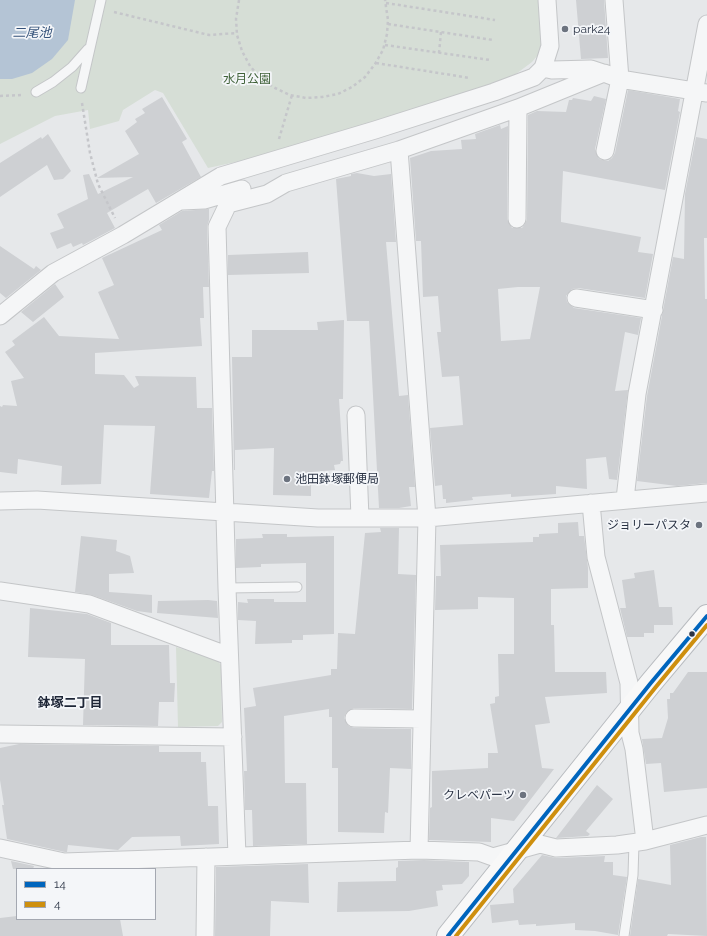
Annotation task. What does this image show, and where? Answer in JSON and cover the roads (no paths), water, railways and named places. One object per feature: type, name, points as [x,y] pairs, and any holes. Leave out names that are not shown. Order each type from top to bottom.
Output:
[{"type":"highway","points":[[453,935],[517,850],[630,708],[707,616]]},
{"type":"street","points":[[0,316],[53,273],[123,235],[222,176],[273,162],[494,92],[534,77],[542,68],[550,46],[546,0]]},
{"type":"street","points":[[605,151],[620,78],[614,0]]},
{"type":"street","points":[[625,499],[637,394],[701,92],[707,24]]},
{"type":"street","points":[[542,68],[552,70],[591,69],[620,78],[701,92]]},
{"type":"street","points":[[237,856],[229,656],[217,227],[228,204],[267,194],[286,183],[399,150],[518,108],[604,74]]},
{"type":"street","points":[[517,219],[518,108]]},
{"type":"street","points":[[399,150],[427,518],[419,850]]},
{"type":"street","points":[[179,201],[204,200],[266,182],[286,183]]},
{"type":"street","points":[[576,298],[654,310]]},
{"type":"street","points":[[356,415],[360,518]]},
{"type":"street","points":[[0,501],[44,500],[225,512],[360,518],[427,518],[625,499],[707,493]]},
{"type":"street","points":[[591,503],[596,558],[629,683],[630,733],[634,749],[640,842]]},
{"type":"street","points":[[0,591],[89,604],[229,656]]},
{"type":"street","points":[[354,718],[422,719]]},
{"type":"street","points":[[0,734],[233,737]]},
{"type":"street","points":[[0,848],[64,862],[419,850],[479,852],[493,857],[540,844],[556,848],[617,845],[640,842],[707,825]]},
{"type":"street","points":[[205,936],[206,857]]},
{"type":"lane","points":[[81,88],[89,48],[102,0]]},
{"type":"lane","points":[[36,92],[53,82],[72,67],[89,48]]},
{"type":"lane","points":[[227,588],[297,587]]},
{"type":"lane","points":[[624,936],[640,842]]},
{"type":"water","name":"二尾池","points":[[0,0],[75,0],[68,40],[52,59],[32,73],[12,79],[0,79]]},
{"type":"place","name":"park24","points":[[565,29]]},
{"type":"place","name":"池田鉢塚郵便局","points":[[287,479]]},
{"type":"place","name":"ジョリーパスタ","points":[[699,525]]},
{"type":"place","name":"クレベパーツ","points":[[523,795]]},
{"type":"district","name":"鉢塚二丁目","points":[[70,703]]},
{"type":"park label","name":"水月公園","points":[[247,79]]}]
